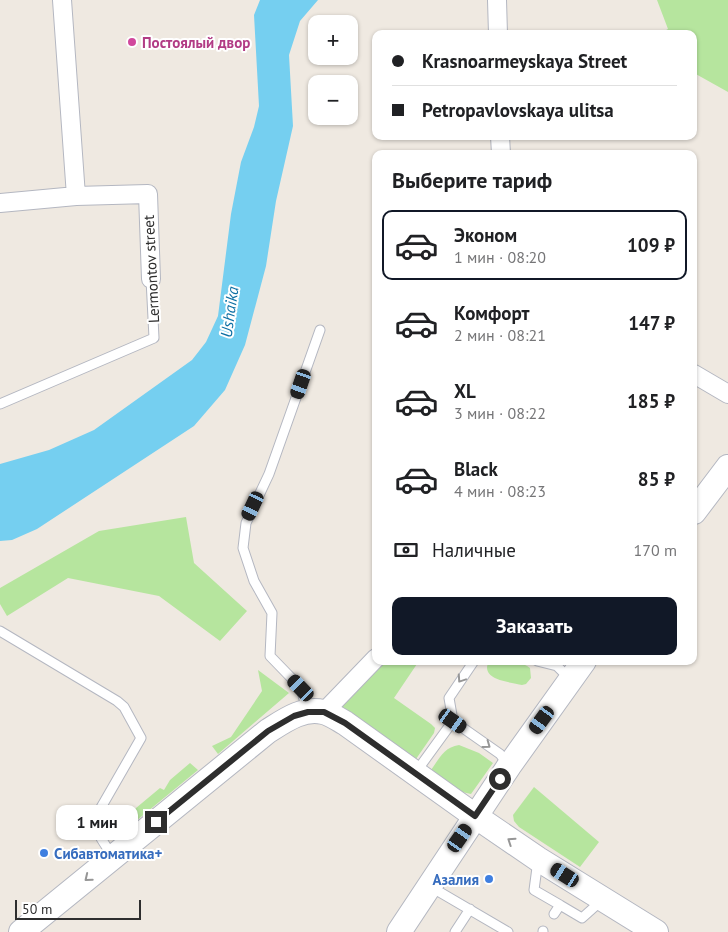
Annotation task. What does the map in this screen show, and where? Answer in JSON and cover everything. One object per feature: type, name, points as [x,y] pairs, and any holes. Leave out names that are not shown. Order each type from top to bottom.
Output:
[{"type":"main road","points":[[697,508],[728,467]]},
{"type":"main road","points":[[399,932],[509,766],[581,665]]},
{"type":"main road","points":[[21,932],[113,858],[213,771],[268,731],[294,716],[316,712],[345,723],[538,859],[656,932]]},
{"type":"street","points":[[62,0],[76,196]]},
{"type":"street","points":[[497,0],[498,30]]},
{"type":"street","name":"Lermontov street","points":[[0,203],[76,196],[148,194],[151,279]]},
{"type":"street","points":[[697,376],[728,394]]},
{"type":"street","points":[[316,712],[372,662]]},
{"type":"lane","name":"Lermontov street","points":[[0,404],[154,338],[151,279]]},
{"type":"lane","points":[[316,712],[301,688],[270,656],[272,613],[254,581],[243,548],[246,523],[269,474],[320,330]]},
{"type":"lane","points":[[0,631],[124,707],[141,738],[95,818],[97,830],[113,858]]},
{"type":"lane","points":[[471,665],[449,698],[453,721],[500,754],[509,766]]},
{"type":"lane","points":[[553,665],[557,666],[571,680]]},
{"type":"lane","points":[[415,773],[453,721]]},
{"type":"lane","points":[[538,859],[534,890],[582,918],[603,899]]},
{"type":"lane","points":[[429,886],[508,932]]},
{"type":"lane","points":[[554,914],[560,905]]},
{"type":"lane","points":[[454,932],[470,910]]},
{"type":"green space","points":[[657,0],[728,0],[728,92],[697,75],[697,30],[666,30],[668,29]]},
{"type":"green space","points":[[186,517],[194,563],[247,611],[220,641],[159,596],[68,578],[7,616],[0,604],[0,588],[99,531]]},
{"type":"green space","points":[[379,665],[416,665],[394,698],[431,724],[435,728],[434,733],[416,759],[340,706]]},
{"type":"green space","points":[[488,665],[526,665],[530,668],[531,678],[526,684],[522,685],[504,681],[492,676],[488,672]]},
{"type":"green space","points":[[258,670],[289,693],[218,754],[212,746],[231,737],[262,691]]},
{"type":"green space","points":[[459,745],[479,753],[493,763],[471,794],[462,792],[431,770],[449,748]]},
{"type":"green space","points":[[190,763],[198,770],[125,830],[121,821],[160,788],[164,790],[170,780]]},
{"type":"green space","points":[[534,787],[599,842],[580,867],[519,827],[514,821],[513,815]]},
{"type":"water","name":"Ushaika","points":[[260,0],[318,0],[300,21],[289,55],[293,126],[276,201],[266,266],[245,345],[225,390],[194,426],[37,529],[12,540],[0,541],[0,464],[49,450],[94,430],[192,360],[206,342],[218,316],[231,214],[241,162],[254,127],[259,106],[254,15]]},
{"type":"place","name":"Постоялый двор","points":[[132,42]]},
{"type":"place","name":"Сибавтоматика+","points":[[44,853]]},
{"type":"place","name":"Азалия","points":[[489,879]]},
{"type":"route","points":[[156,822],[268,731],[294,716],[308,712],[324,712],[345,723],[475,816],[500,779]]}]
